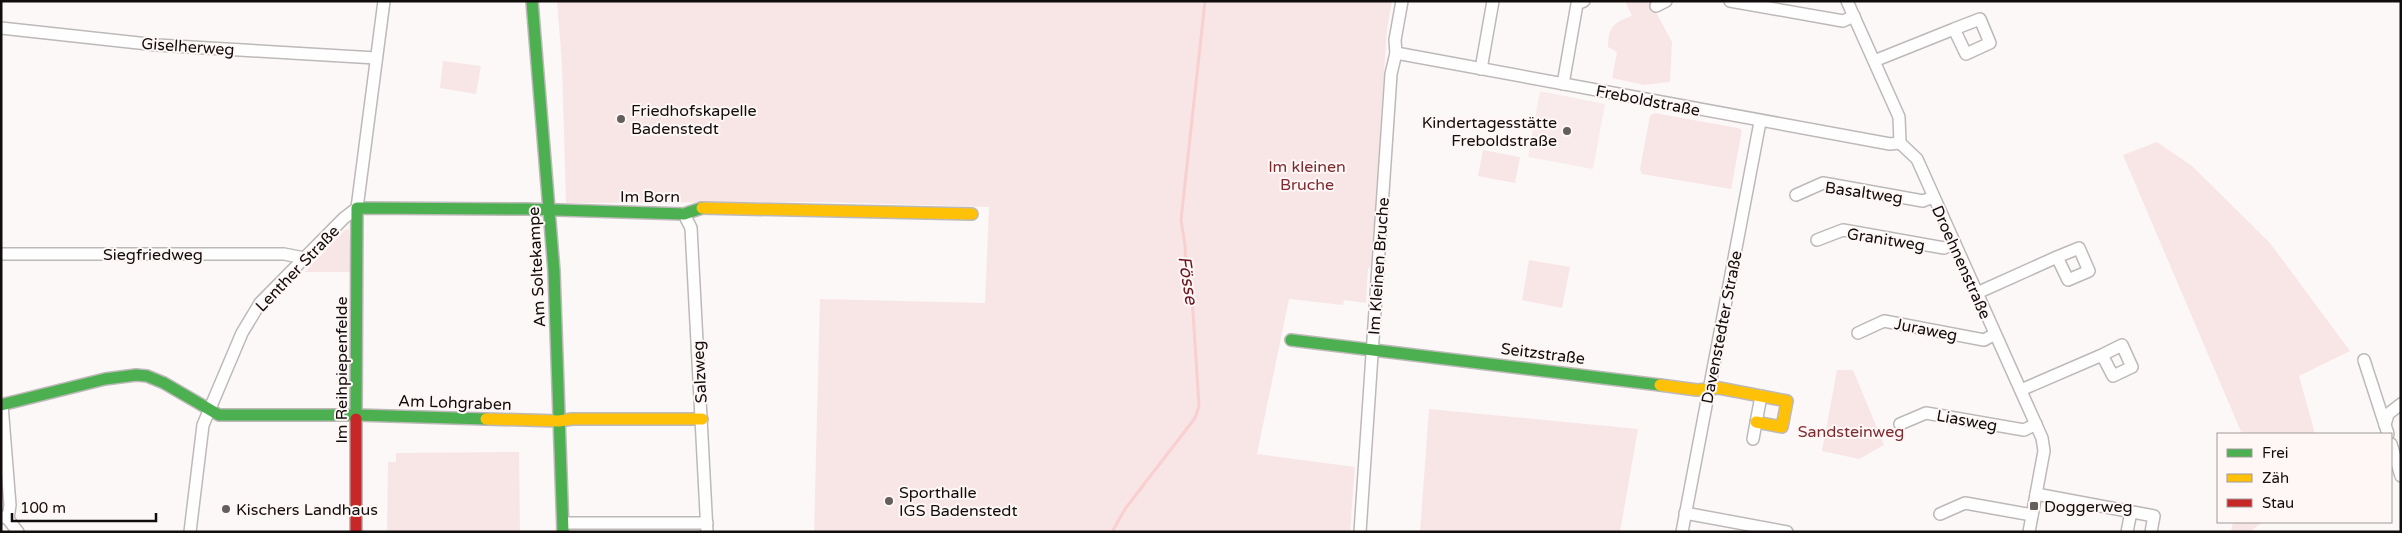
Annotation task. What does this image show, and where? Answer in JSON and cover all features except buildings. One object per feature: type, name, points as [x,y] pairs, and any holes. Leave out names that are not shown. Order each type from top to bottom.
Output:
[{"type":"street","points":[[357,208],[384,1]]},
{"type":"street","name":"Am Soltekampe","points":[[532,1],[554,271],[563,527]]},
{"type":"street","name":"Im Kleinen Bruche","points":[[1360,532],[1391,74],[1396,53],[1395,40],[1402,1]]},
{"type":"street","points":[[1480,69],[1493,1]]},
{"type":"street","points":[[1563,84],[1577,4],[1584,1]]},
{"type":"street","points":[[1730,1],[1843,21],[1854,16]]},
{"type":"street","points":[[1847,1],[1899,117],[1900,143]]},
{"type":"street","name":"Giselherweg","points":[[1,28],[157,45],[376,58]]},
{"type":"street","points":[[1874,61],[1954,29]]},
{"type":"street","name":"Freboldstraße","points":[[1396,53],[1760,122],[1890,144],[1900,143]]},
{"type":"street","name":"Davenstedter Straße","points":[[1682,532],[1760,122]]},
{"type":"street","name":"Droehnenstraße","points":[[1900,143],[1916,159],[2036,424],[2044,451],[2029,532]]},
{"type":"street","name":"Basaltweg","points":[[1796,195],[1823,183],[1923,201],[1933,197]]},
{"type":"street","name":"Im Born","points":[[357,208],[527,209],[684,214],[698,208],[972,214]]},
{"type":"street","name":"Lenther Straße","points":[[190,532],[203,425],[251,317],[260,303],[357,208]]},
{"type":"street","name":"Im Reihpiepenfelde","points":[[356,532],[357,208]]},
{"type":"street","name":"Salzweg","points":[[684,214],[692,228],[707,527]]},
{"type":"street","name":"Granitweg","points":[[1817,240],[1843,230],[1944,248],[1954,244]]},
{"type":"street","name":"Siegfriedweg","points":[[1,254],[284,254],[304,258]]},
{"type":"street","points":[[1977,293],[2057,257]]},
{"type":"street","name":"Juraweg","points":[[1858,333],[1884,320],[1984,340],[1995,334]]},
{"type":"street","name":"Seitzstraße","points":[[1291,340],[1697,390],[1709,389]]},
{"type":"street","points":[[2021,390],[2102,355]]},
{"type":"street","points":[[2364,360],[2386,430]]},
{"type":"street","name":"Am Lohgraben","points":[[2,405],[105,379],[136,375],[147,376],[164,383],[219,415],[357,415],[559,421],[572,418],[702,418]]},
{"type":"street","points":[[1709,389],[1719,388],[1787,401],[1782,427],[1756,422]]},
{"type":"street","points":[[1753,439],[1761,396]]},
{"type":"street","points":[[2386,430],[2388,414],[2401,404]]},
{"type":"street","points":[[2,405],[10,505],[5,518],[18,532]]},
{"type":"street","name":"Liasweg","points":[[1900,424],[1926,413],[2024,430],[2036,424]]},
{"type":"street","points":[[2392,447],[2401,476]]},
{"type":"street","points":[[2036,494],[2154,516],[2151,532]]},
{"type":"street","points":[[1940,514],[1965,503],[2032,515]]},
{"type":"street","points":[[1685,512],[1787,532]]},
{"type":"street","points":[[2127,532],[2131,512]]},
{"type":"street","points":[[563,527],[707,527]]},
{"type":"shaded area","name":"Kindertagesstätte Freboldstraße","points":[[1540,91],[1605,104],[1593,169],[1528,157]]},
{"type":"green space","name":"Im kleinen Bruche","points":[[557,1],[1392,1],[1387,29],[1371,268],[1368,268],[1366,303],[1344,300],[1343,305],[1289,299],[1257,454],[1355,467],[1350,532],[814,532],[820,299],[985,303],[989,207],[820,202],[566,203],[562,65]]},
{"type":"green space","points":[[1625,1],[1650,1],[1672,42],[1670,82],[1644,85],[1612,78],[1617,52],[1608,47],[1609,35],[1616,23],[1632,16]]},
{"type":"green space","points":[[443,61],[481,66],[476,94],[440,88]]},
{"type":"green space","points":[[1654,113],[1742,130],[1731,189],[1642,174],[1640,169],[1650,116]]},
{"type":"green space","points":[[2157,142],[2192,166],[2270,243],[2350,351],[2299,376],[2315,433],[2242,433],[2123,155]]},
{"type":"green space","points":[[1483,150],[1520,157],[1515,183],[1478,176]]},
{"type":"green space","points":[[349,229],[352,272],[305,272],[345,230]]},
{"type":"green space","points":[[1529,260],[1570,267],[1562,308],[1522,300]]},
{"type":"green space","name":"Sandsteinweg","points":[[1837,370],[1853,370],[1884,445],[1859,459],[1822,451]]},
{"type":"green space","points":[[1429,409],[1638,429],[1620,532],[1420,532]]},
{"type":"green space","points":[[519,452],[520,532],[387,532],[388,462],[396,462],[396,453]]},
{"type":"green space","points":[[2233,523],[2262,523],[2249,532],[2231,532]]},
{"type":"waterway","name":"Fösse","points":[[1112,532],[1125,509],[1195,418],[1199,406],[1192,297],[1186,274],[1185,245],[1181,220],[1205,1]]},
{"type":"traffic: fast","points":[[532,1],[554,271],[563,532]]},
{"type":"traffic: fast","points":[[356,419],[357,208],[527,209],[684,214],[702,208]]},
{"type":"traffic: fast","points":[[1291,340],[1660,385]]},
{"type":"traffic: fast","points":[[1,405],[105,379],[136,375],[147,376],[164,383],[219,415],[357,415],[486,419]]},
{"type":"traffic: slow","points":[[702,208],[972,214]]},
{"type":"traffic: slow","points":[[1660,385],[1697,390],[1719,388],[1787,401],[1782,427],[1756,422]]},
{"type":"traffic: slow","points":[[486,419],[559,421],[572,419],[702,419]]},
{"type":"traffic: jam","points":[[356,419],[356,532]]},
{"type":"place","name":"Friedhofskapelle Badenstedt","points":[[621,119]]},
{"type":"place","name":"Kindertagesstätte Freboldstraße","points":[[1567,131]]},
{"type":"place","name":"Sporthalle IGS Badenstedt","points":[[889,501]]},
{"type":"place","name":"Doggerweg","points":[[2034,506]]},
{"type":"place","name":"Kischers Landhaus","points":[[226,509]]}]
